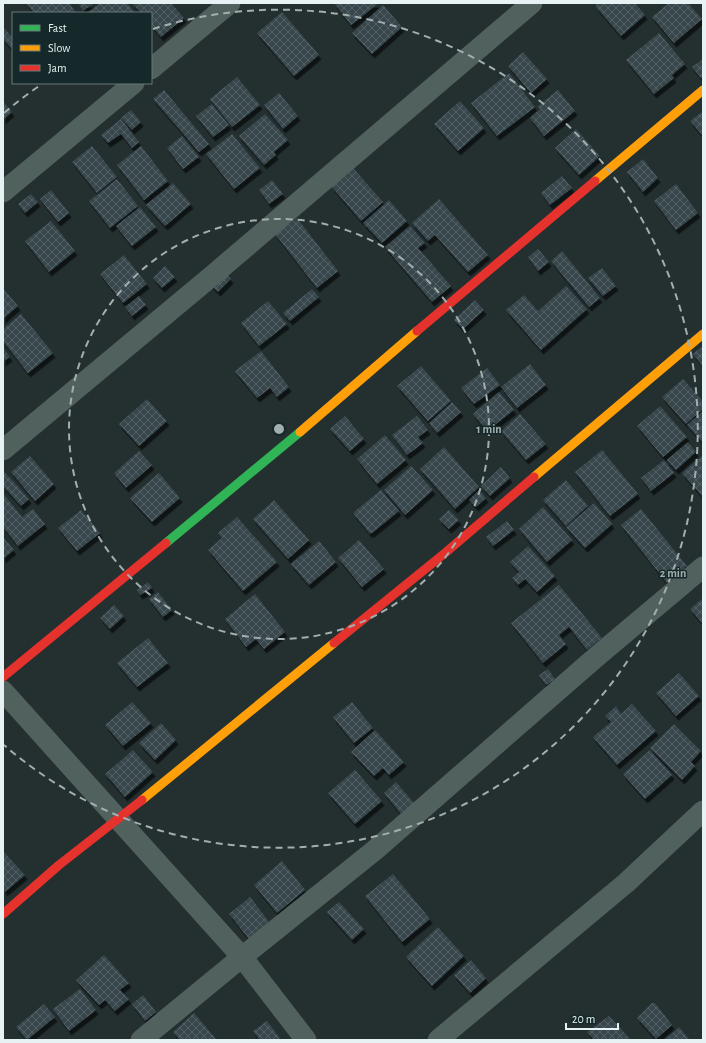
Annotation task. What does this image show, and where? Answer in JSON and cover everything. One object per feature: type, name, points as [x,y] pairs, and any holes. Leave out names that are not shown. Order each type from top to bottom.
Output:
[{"type":"street","points":[[152,68],[230,3]]},
{"type":"street","points":[[3,450],[213,275],[532,3]]},
{"type":"street","points":[[3,192],[133,84]]},
{"type":"street","points":[[3,677],[264,463],[703,90]]},
{"type":"street","points":[[3,914],[59,865],[118,820],[439,558],[703,334]]},
{"type":"street","points":[[141,1040],[375,850],[589,663],[703,567]]},
{"type":"street","points":[[3,691],[242,957],[306,1040]]},
{"type":"street","points":[[438,1040],[626,883],[703,811]]},
{"type":"building","points":[[26,3],[69,3],[75,12],[33,12]]},
{"type":"building","points":[[78,3],[94,3],[83,11]]},
{"type":"building","points":[[100,3],[127,3],[134,12],[88,12]]},
{"type":"building","points":[[132,3],[171,3],[184,18],[161,37],[152,26],[152,12],[140,12]]},
{"type":"building","points":[[334,3],[379,3],[351,25]]},
{"type":"building","points":[[598,3],[635,3],[645,15],[621,36],[596,7]]},
{"type":"building","points":[[669,3],[688,3],[702,19],[674,43],[652,17]]},
{"type":"building","points":[[383,5],[402,27],[372,54],[352,33]]},
{"type":"building","points":[[282,12],[319,55],[294,76],[257,33]]},
{"type":"building","points":[[3,27],[12,37],[12,49],[3,39]]},
{"type":"building","points":[[659,33],[685,64],[672,75],[674,78],[654,94],[626,60]]},
{"type":"building","points":[[523,52],[547,79],[531,93],[508,66]]},
{"type":"building","points":[[703,59],[703,76],[701,78],[692,67]]},
{"type":"building","points":[[509,73],[535,107],[497,136],[471,103]]},
{"type":"building","points":[[237,77],[260,105],[232,127],[210,99]]},
{"type":"building","points":[[164,90],[209,144],[199,152],[153,99]]},
{"type":"building","points":[[558,90],[575,111],[544,136],[530,118],[540,109],[538,106]]},
{"type":"building","points":[[279,93],[298,116],[283,129],[264,105]]},
{"type":"building","points":[[3,101],[12,112],[3,120]]},
{"type":"building","points":[[460,101],[484,128],[458,151],[434,124]]},
{"type":"building","points":[[212,104],[229,125],[213,137],[196,116]]},
{"type":"building","points":[[131,110],[141,122],[132,130],[121,118]]},
{"type":"building","points":[[703,111],[703,136],[690,121]]},
{"type":"building","points":[[265,114],[288,140],[274,152],[276,155],[264,165],[239,136]]},
{"type":"building","points":[[121,119],[139,142],[132,148],[121,134],[108,143],[101,135]]},
{"type":"building","points":[[576,129],[600,156],[579,175],[555,148]]},
{"type":"building","points":[[232,134],[260,168],[234,189],[206,154]]},
{"type":"building","points":[[182,136],[199,157],[183,169],[167,148]]},
{"type":"building","points":[[92,146],[117,177],[97,193],[72,162]]},
{"type":"building","points":[[141,146],[168,181],[144,200],[117,165]]},
{"type":"building","points":[[643,159],[658,178],[643,192],[627,172]]},
{"type":"building","points":[[353,168],[383,202],[361,221],[332,187]]},
{"type":"building","points":[[562,176],[572,188],[550,205],[541,193]]},
{"type":"building","points":[[117,179],[138,206],[110,228],[89,201]]},
{"type":"building","points":[[272,180],[283,194],[269,204],[259,190]]},
{"type":"building","points":[[173,183],[191,204],[165,226],[146,205]]},
{"type":"building","points":[[676,184],[698,213],[676,230],[654,201]]},
{"type":"building","points":[[51,190],[69,213],[58,222],[40,199]]},
{"type":"building","points":[[31,194],[38,202],[25,213],[18,204]]},
{"type":"building","points":[[439,199],[488,255],[468,272],[435,235],[428,241],[412,223]]},
{"type":"building","points":[[389,200],[407,221],[382,243],[363,223]]},
{"type":"building","points":[[140,207],[156,227],[132,246],[116,226]]},
{"type":"building","points":[[297,218],[338,271],[317,288],[275,234]]},
{"type":"building","points":[[51,221],[75,251],[49,272],[25,241]]},
{"type":"building","points":[[410,226],[425,243],[418,248],[451,286],[432,302],[385,247]]},
{"type":"building","points":[[538,249],[549,262],[538,271],[528,257]]},
{"type":"building","points":[[562,251],[600,298],[589,307],[551,261]]},
{"type":"building","points":[[124,255],[147,284],[123,303],[100,274]]},
{"type":"building","points":[[165,266],[175,277],[162,288],[153,278]]},
{"type":"building","points":[[602,268],[616,286],[603,296],[588,278]]},
{"type":"building","points":[[223,270],[231,279],[218,292],[210,284]]},
{"type":"building","points":[[566,286],[587,309],[541,350],[506,310],[524,295],[538,311]]},
{"type":"building","points":[[3,288],[18,306],[3,319]]},
{"type":"building","points":[[312,289],[319,297],[290,321],[283,313]]},
{"type":"building","points":[[139,296],[146,305],[132,316],[125,307]]},
{"type":"building","points":[[475,300],[484,310],[463,329],[454,320]]},
{"type":"building","points":[[268,301],[287,324],[259,346],[241,323]]},
{"type":"building","points":[[21,314],[53,353],[28,373],[3,341],[3,329]]},
{"type":"building","points":[[703,346],[703,367],[693,354]]},
{"type":"building","points":[[3,347],[10,357],[3,362]]},
{"type":"building","points":[[261,351],[289,387],[277,397],[270,388],[257,398],[235,371]]},
{"type":"building","points":[[530,364],[546,385],[517,408],[501,387]]},
{"type":"building","points":[[421,366],[451,401],[428,421],[397,386]]},
{"type":"building","points":[[487,368],[500,385],[474,404],[461,388]]},
{"type":"building","points":[[683,379],[703,401],[703,409],[686,424],[662,397]]},
{"type":"building","points":[[499,392],[514,410],[487,431],[473,414]]},
{"type":"building","points":[[147,399],[167,421],[139,446],[119,424]]},
{"type":"building","points":[[452,402],[461,412],[437,433],[429,423]]},
{"type":"building","points":[[660,406],[687,437],[663,457],[637,426]]},
{"type":"building","points":[[703,411],[703,443],[687,425]]},
{"type":"building","points":[[520,414],[546,444],[526,460],[501,431]]},
{"type":"building","points":[[345,416],[364,439],[350,451],[330,429]]},
{"type":"building","points":[[417,416],[428,430],[418,437],[423,443],[407,455],[392,435]]},
{"type":"building","points":[[385,435],[406,460],[377,484],[357,459]]},
{"type":"building","points":[[688,442],[696,452],[676,470],[667,460]]},
{"type":"building","points":[[444,447],[479,487],[455,509],[420,469]]},
{"type":"building","points":[[602,450],[638,494],[610,516],[575,472]]},
{"type":"building","points":[[139,451],[152,465],[126,488],[114,473]]},
{"type":"building","points":[[703,455],[703,497],[682,473]]},
{"type":"building","points":[[30,456],[54,484],[35,501],[11,472]]},
{"type":"building","points":[[664,460],[674,473],[651,491],[641,478]]},
{"type":"building","points":[[411,466],[433,490],[405,515],[384,490]]},
{"type":"building","points":[[501,467],[510,478],[490,496],[481,486]]},
{"type":"building","points":[[3,470],[29,499],[21,506],[3,486]]},
{"type":"building","points":[[159,473],[180,498],[152,522],[130,498]]},
{"type":"building","points":[[566,480],[588,506],[566,526],[543,500]]},
{"type":"building","points":[[381,490],[399,511],[370,534],[354,512]]},
{"type":"building","points":[[479,490],[486,498],[476,507],[469,500]]},
{"type":"building","points":[[3,493],[22,517],[33,509],[45,524],[18,546],[3,527]]},
{"type":"building","points":[[274,500],[309,540],[288,559],[253,519]]},
{"type":"building","points":[[594,503],[612,524],[585,548],[566,527]]},
{"type":"building","points":[[543,507],[572,540],[547,562],[519,529]]},
{"type":"building","points":[[641,509],[687,566],[684,568],[685,570],[667,583],[621,525]]},
{"type":"building","points":[[81,510],[100,533],[77,551],[58,528]]},
{"type":"building","points":[[449,510],[459,520],[449,529],[439,519]]},
{"type":"building","points":[[237,517],[277,562],[243,591],[208,550],[222,538],[218,533]]},
{"type":"building","points":[[507,521],[514,530],[493,546],[486,537]]},
{"type":"building","points":[[3,537],[14,550],[3,559]]},
{"type":"building","points":[[359,540],[384,569],[362,587],[338,558]]},
{"type":"building","points":[[319,541],[336,562],[309,585],[291,564]]},
{"type":"building","points":[[528,546],[555,576],[537,592],[525,579],[518,585],[512,578],[519,572],[510,562]]},
{"type":"building","points":[[148,582],[152,588],[140,595],[137,590]]},
{"type":"building","points":[[559,585],[602,638],[587,650],[569,627],[559,635],[566,644],[543,663],[511,623]]},
{"type":"building","points":[[158,592],[172,610],[163,617],[149,599]]},
{"type":"building","points":[[255,594],[285,632],[264,649],[256,639],[246,647],[225,619]]},
{"type":"building","points":[[703,598],[703,624],[690,609]]},
{"type":"building","points":[[114,605],[124,616],[110,629],[100,618]]},
{"type":"building","points":[[148,638],[168,663],[137,687],[117,663]]},
{"type":"building","points":[[548,669],[555,679],[546,685],[539,675]]},
{"type":"building","points":[[679,673],[699,696],[676,716],[656,693]]},
{"type":"building","points":[[132,702],[151,723],[123,746],[105,725]]},
{"type":"building","points":[[352,702],[373,728],[354,743],[333,717]]},
{"type":"building","points":[[632,704],[656,731],[617,765],[593,737],[611,722],[605,716],[616,706],[621,714]]},
{"type":"building","points":[[161,723],[176,740],[155,760],[139,743]]},
{"type":"building","points":[[674,724],[701,751],[691,762],[695,766],[682,780],[650,748]]},
{"type":"building","points":[[375,730],[404,762],[389,775],[383,768],[374,776],[351,752]]},
{"type":"building","points":[[133,750],[153,772],[125,797],[105,774]]},
{"type":"building","points":[[650,750],[672,775],[645,799],[623,774]]},
{"type":"building","points":[[355,770],[382,801],[355,824],[328,793]]},
{"type":"building","points":[[396,782],[414,803],[401,814],[384,793]]},
{"type":"building","points":[[3,851],[25,875],[5,892],[3,889]]},
{"type":"building","points":[[282,861],[305,890],[277,913],[254,885]]},
{"type":"building","points":[[393,874],[430,919],[402,942],[365,896]]},
{"type":"building","points":[[250,897],[270,923],[249,939],[229,914]]},
{"type":"building","points":[[339,902],[364,929],[352,940],[327,912]]},
{"type":"building","points":[[438,927],[464,956],[432,986],[406,957]]},
{"type":"building","points":[[104,955],[129,983],[120,990],[129,999],[115,1011],[105,1000],[99,1005],[76,980]]},
{"type":"building","points":[[471,960],[486,978],[470,993],[454,975]]},
{"type":"building","points":[[80,989],[96,1010],[69,1031],[53,1009]]},
{"type":"building","points":[[143,995],[156,1012],[145,1021],[132,1004]]},
{"type":"building","points":[[652,1003],[655,1003],[672,1025],[656,1039],[637,1018]]},
{"type":"building","points":[[44,1004],[55,1017],[27,1040],[16,1027]]},
{"type":"building","points":[[194,1013],[217,1040],[180,1040],[173,1032]]},
{"type":"building","points":[[609,1016],[631,1040],[594,1040],[587,1032]]},
{"type":"building","points":[[267,1021],[280,1038],[278,1040],[260,1040],[253,1031]]},
{"type":"building","points":[[679,1027],[690,1040],[664,1040]]},
{"type":"traffic: fast","points":[[166,543],[300,432]]},
{"type":"traffic: slow","points":[[595,181],[703,90]]},
{"type":"traffic: slow","points":[[300,432],[417,331]]},
{"type":"traffic: slow","points":[[534,477],[703,334]]},
{"type":"traffic: slow","points":[[142,800],[334,643]]},
{"type":"traffic: jam","points":[[417,331],[595,181]]},
{"type":"traffic: jam","points":[[334,643],[445,553],[534,477]]},
{"type":"traffic: jam","points":[[3,677],[166,543]]},
{"type":"traffic: jam","points":[[3,914],[59,865],[142,800]]}]
